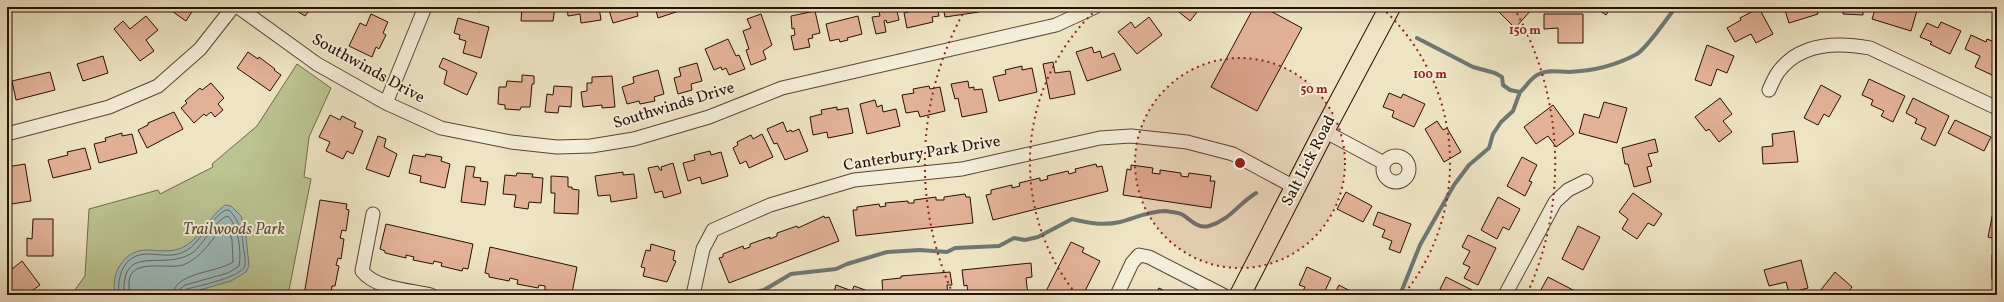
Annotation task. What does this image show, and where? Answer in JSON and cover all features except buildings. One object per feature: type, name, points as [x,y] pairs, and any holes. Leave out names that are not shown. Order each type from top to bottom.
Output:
[{"type":"main road","name":"Salt Lick Road","points":[[1240,295],[1324,131],[1390,7]]},
{"type":"street","points":[[7,134],[109,107],[158,86],[200,49],[234,7]]},
{"type":"street","name":"Southwinds Drive","points":[[238,7],[317,64],[386,103],[441,128],[511,142],[557,147],[591,146],[634,140],[709,117],[782,88],[1056,25],[1095,7]]},
{"type":"street","points":[[386,103],[425,7]]},
{"type":"street","points":[[1769,90],[1779,71],[1792,57],[1811,48],[1829,44],[1849,44],[1870,48],[1997,108]]},
{"type":"street","points":[[1324,131],[1384,163]]},
{"type":"street","name":"Canterbury Park Drive","points":[[693,295],[703,249],[713,230],[770,206],[854,180],[962,169],[1100,138],[1131,136],[1187,142],[1233,154],[1296,188]]},
{"type":"street","points":[[1505,295],[1555,202],[1568,190],[1586,181]]},
{"type":"street","points":[[373,214],[362,271],[368,278],[384,285],[431,295]]},
{"type":"street","points":[[1116,295],[1132,263],[1139,255],[1149,257],[1223,295]]},
{"type":"green space","name":"Trailwoods Park","points":[[297,64],[331,88],[309,137],[304,177],[311,179],[288,295],[71,295],[85,276],[89,209],[158,190],[160,194],[213,167],[212,164],[257,126]]},
{"type":"water","points":[[225,205],[231,206],[241,216],[246,236],[249,266],[246,272],[231,281],[182,295],[116,295],[114,280],[116,273],[124,260],[130,255],[137,251],[172,251],[182,248],[197,236],[215,214]]},
{"type":"waterway","points":[[1417,38],[1473,67],[1495,73],[1502,77],[1503,85],[1510,90],[1520,92],[1533,78],[1543,72],[1569,72],[1595,69],[1613,64],[1637,54],[1652,39],[1676,7]]},
{"type":"waterway","points":[[1400,295],[1420,245],[1454,185],[1469,165],[1489,148],[1493,134],[1501,122],[1513,111],[1520,92]]},
{"type":"waterway","points":[[745,295],[764,290],[791,274],[836,269],[847,264],[887,252],[920,250],[947,252],[955,248],[999,246],[1014,238],[1025,240],[1038,237],[1072,219],[1090,223],[1108,224],[1153,212],[1165,211],[1181,214],[1195,224],[1205,227],[1223,220],[1256,193]]}]
